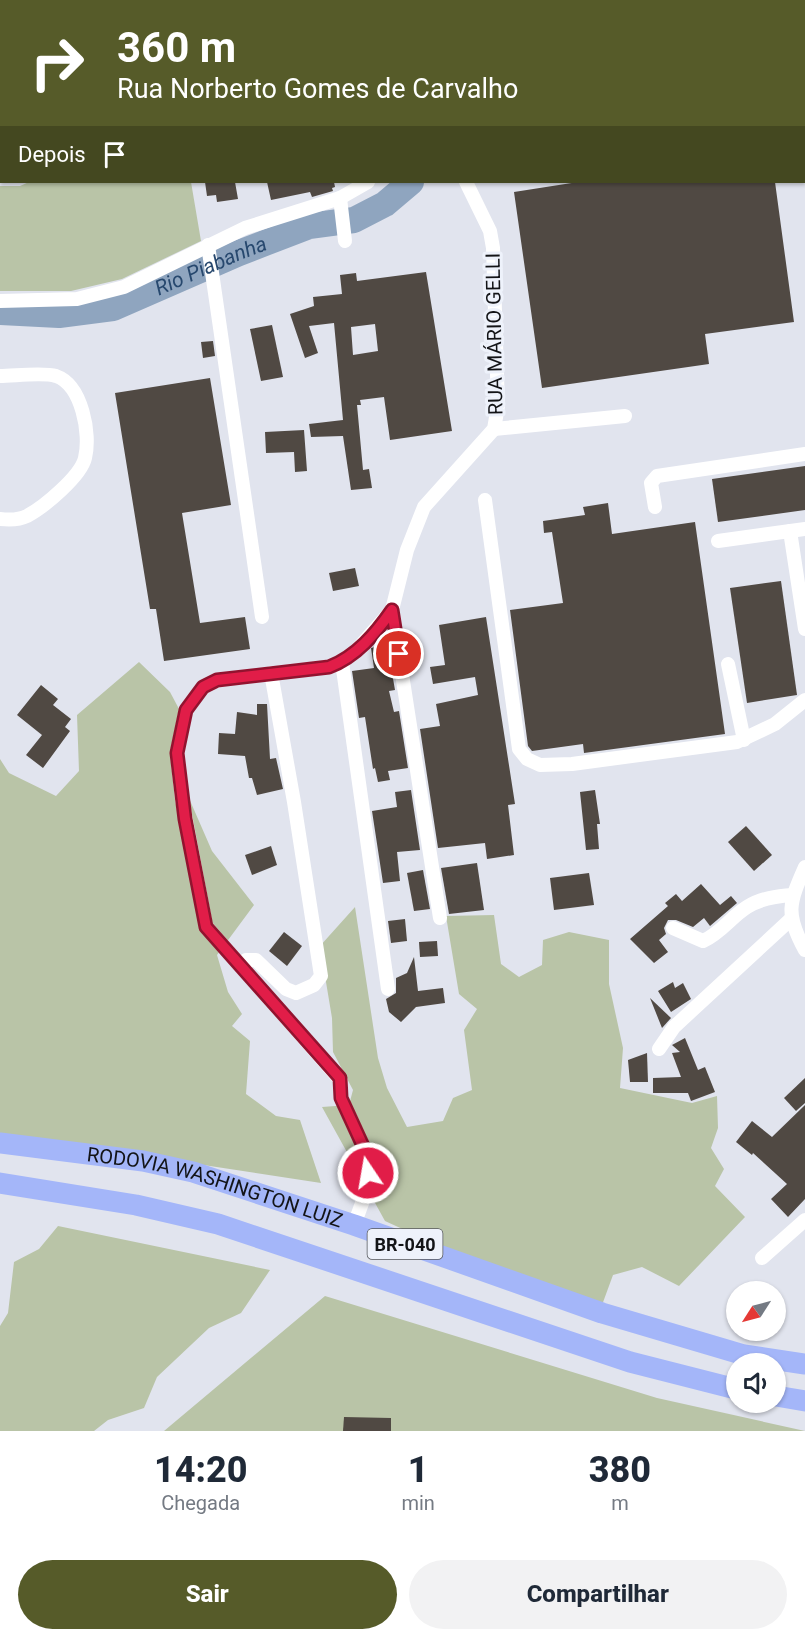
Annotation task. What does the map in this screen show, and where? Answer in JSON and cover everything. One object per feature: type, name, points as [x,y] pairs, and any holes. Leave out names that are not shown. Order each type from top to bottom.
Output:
[{"type":"highway","name":"RODOVIA WASHINGTON LUIZ","points":[[0,1143],[143,1161],[193,1172],[354,1225],[473,1269],[686,1339],[744,1355],[805,1364]]},
{"type":"highway","name":"RODOVIA WASHINGTON LUIZ","points":[[0,1183],[136,1205],[218,1224],[630,1362],[726,1386]]},
{"type":"highway","points":[[786,1398],[805,1401]]},
{"type":"street","points":[[0,301],[77,299],[124,287],[245,228],[365,183]]},
{"type":"street","name":"RUA MÁRIO GELLI","points":[[342,663],[370,637],[392,610],[407,549],[424,507],[494,429],[498,406],[493,248],[490,231],[466,183]]},
{"type":"street","points":[[343,191],[345,241]]},
{"type":"street","points":[[208,245],[262,617]]},
{"type":"street","points":[[0,376],[55,376],[67,383],[76,394],[84,413],[86,456],[80,470],[69,483],[27,516],[10,521],[0,519]]},
{"type":"street","points":[[494,429],[625,416]]},
{"type":"street","points":[[655,507],[651,483],[657,476],[805,454]]},
{"type":"street","points":[[485,500],[519,749],[527,759],[540,765],[572,764],[744,740],[775,724],[805,700]]},
{"type":"street","points":[[718,541],[805,529]]},
{"type":"street","points":[[790,531],[805,629]]},
{"type":"street","points":[[392,610],[440,918]]},
{"type":"street","points":[[354,1225],[365,1196],[368,1173],[363,1146],[341,1098],[341,1081],[206,927],[185,819],[177,753],[186,710],[203,687],[217,680],[329,667],[342,663],[388,989]]},
{"type":"street","points":[[728,664],[744,740]]},
{"type":"street","points":[[242,968],[246,960],[256,960],[286,989],[296,993],[314,985],[321,976],[271,673]]},
{"type":"street","points":[[805,867],[793,895],[791,919],[805,950]]},
{"type":"street","points":[[673,927],[703,941],[715,936],[746,907],[761,900],[793,895]]},
{"type":"street","points":[[659,1049],[674,1027],[791,919]]},
{"type":"street","points":[[762,1258],[805,1220]]},
{"type":"green space","points":[[27,183],[191,183],[201,241],[122,279],[71,291],[0,291],[0,186],[20,186]]},
{"type":"green space","points":[[139,662],[170,692],[187,724],[178,773],[212,851],[254,905],[217,955],[228,992],[242,1014],[232,1026],[250,1041],[246,1094],[276,1116],[300,1120],[321,1183],[0,1134],[0,759],[9,773],[56,796],[79,771],[77,715]]},
{"type":"green space","points":[[355,907],[378,1058],[387,1088],[407,1127],[443,1121],[453,1098],[472,1090],[464,1030],[477,1009],[459,994],[446,916],[494,915],[501,964],[519,977],[542,965],[543,940],[569,932],[609,940],[609,984],[623,1048],[620,1088],[692,1103],[717,1096],[718,1128],[711,1148],[724,1169],[715,1186],[745,1217],[679,1286],[642,1267],[613,1275],[602,1305],[444,1248],[385,1221],[322,1107],[349,1105],[353,1090],[333,1052],[332,1018],[320,946]]},
{"type":"green space","points":[[58,1226],[270,1270],[241,1313],[209,1328],[157,1377],[144,1408],[108,1420],[94,1431],[0,1431],[0,1326],[8,1313],[14,1262],[39,1249]]},
{"type":"green space","points":[[325,1296],[657,1398],[805,1431],[164,1431]]},
{"type":"building","points":[[205,183],[235,183],[238,199],[217,202],[216,195],[207,196]]},
{"type":"building","points":[[267,183],[334,183],[333,191],[312,197],[310,192],[271,200]]},
{"type":"building","points":[[572,183],[775,183],[794,322],[705,334],[709,364],[542,388],[514,192]]},
{"type":"building","points":[[426,272],[452,431],[390,440],[384,397],[360,400],[361,405],[357,405],[363,470],[369,469],[372,488],[351,490],[343,436],[311,437],[309,424],[343,420],[334,323],[309,326],[318,353],[305,358],[290,314],[314,306],[313,297],[342,294],[340,275],[356,273],[357,281]],"holes":[[[375,324],[378,351],[353,355],[351,327]]]},
{"type":"building","points":[[272,325],[283,377],[261,381],[250,329]]},
{"type":"building","points":[[213,341],[215,356],[203,358],[201,342]]},
{"type":"building","points":[[210,378],[231,505],[182,513],[200,623],[245,617],[250,649],[164,661],[156,609],[150,609],[115,393]]},
{"type":"building","points":[[304,430],[307,471],[295,472],[294,452],[266,453],[265,432]]},
{"type":"building","points":[[805,466],[805,510],[718,522],[712,479]]},
{"type":"building","points":[[608,503],[612,534],[695,522],[725,734],[584,753],[583,744],[532,751],[528,746],[510,610],[563,603],[552,532],[544,533],[543,521],[585,515],[583,507]]},
{"type":"building","points":[[355,568],[359,586],[333,591],[329,573]]},
{"type":"building","points":[[781,581],[797,695],[747,703],[730,588]]},
{"type":"building","points":[[486,617],[515,804],[508,805],[514,855],[487,859],[485,843],[438,848],[420,729],[440,726],[436,704],[478,695],[475,677],[433,684],[430,667],[445,665],[439,625]]},
{"type":"building","points":[[387,644],[395,690],[389,691],[394,712],[399,711],[408,768],[388,771],[390,780],[378,782],[375,768],[373,769],[365,717],[359,718],[352,671],[374,668],[371,648]]},
{"type":"building","points":[[41,685],[58,699],[53,705],[71,719],[65,727],[70,731],[43,768],[26,755],[42,735],[17,715]]},
{"type":"building","points":[[257,704],[267,704],[270,759],[276,758],[283,789],[257,795],[252,778],[249,778],[245,756],[218,754],[219,733],[235,734],[237,712],[257,715]]},
{"type":"building","points":[[411,790],[420,850],[397,852],[400,881],[383,883],[372,811],[397,807],[395,792]]},
{"type":"building","points":[[595,790],[600,824],[597,824],[599,849],[586,850],[580,792]]},
{"type":"building","points":[[746,826],[772,855],[754,871],[728,842]]},
{"type":"building","points":[[271,846],[277,865],[252,875],[245,855]]},
{"type":"building","points":[[477,863],[484,910],[449,914],[441,868]]},
{"type":"building","points":[[423,870],[430,909],[414,911],[407,873]]},
{"type":"building","points":[[589,873],[594,905],[554,910],[550,878]]},
{"type":"building","points":[[701,884],[720,905],[731,896],[737,903],[710,926],[704,918],[693,927],[676,920],[668,920],[664,928],[666,934],[659,940],[668,952],[654,963],[630,939],[668,906],[665,903],[676,894],[682,901]]},
{"type":"building","points":[[405,919],[407,941],[391,943],[388,921]]},
{"type":"building","points":[[284,932],[302,946],[287,966],[269,951]]},
{"type":"building","points":[[437,941],[438,956],[420,957],[419,942]]},
{"type":"building","points":[[414,957],[418,991],[443,988],[445,1003],[416,1007],[401,1022],[389,1012],[386,999],[396,993],[396,978],[407,973]]},
{"type":"building","points":[[673,982],[675,988],[683,983],[691,999],[671,1012],[658,991]]},
{"type":"building","points":[[650,998],[671,1018],[662,1028]]},
{"type":"building","points":[[685,1038],[698,1070],[705,1067],[715,1092],[691,1101],[688,1093],[653,1093],[653,1078],[681,1077],[672,1053],[680,1052],[672,1045]]},
{"type":"building","points":[[647,1053],[648,1082],[630,1082],[628,1060]]},
{"type":"building","points":[[805,1078],[805,1103],[796,1111],[784,1098]]},
{"type":"building","points":[[805,1105],[805,1199],[788,1217],[771,1199],[787,1184],[753,1153],[752,1155],[736,1142],[752,1121],[772,1137]]},
{"type":"building","points":[[344,1417],[391,1418],[391,1431],[343,1431]]},
{"type":"waterway","name":"Rio Piabanha","points":[[0,312],[59,315],[113,308],[239,253],[309,226],[354,220],[385,204],[410,183]]},
{"type":"route","points":[[368,1173],[363,1146],[341,1098],[340,1078],[206,927],[185,819],[177,753],[186,710],[203,687],[217,680],[329,667],[342,663],[370,637],[392,610],[399,654]]}]
